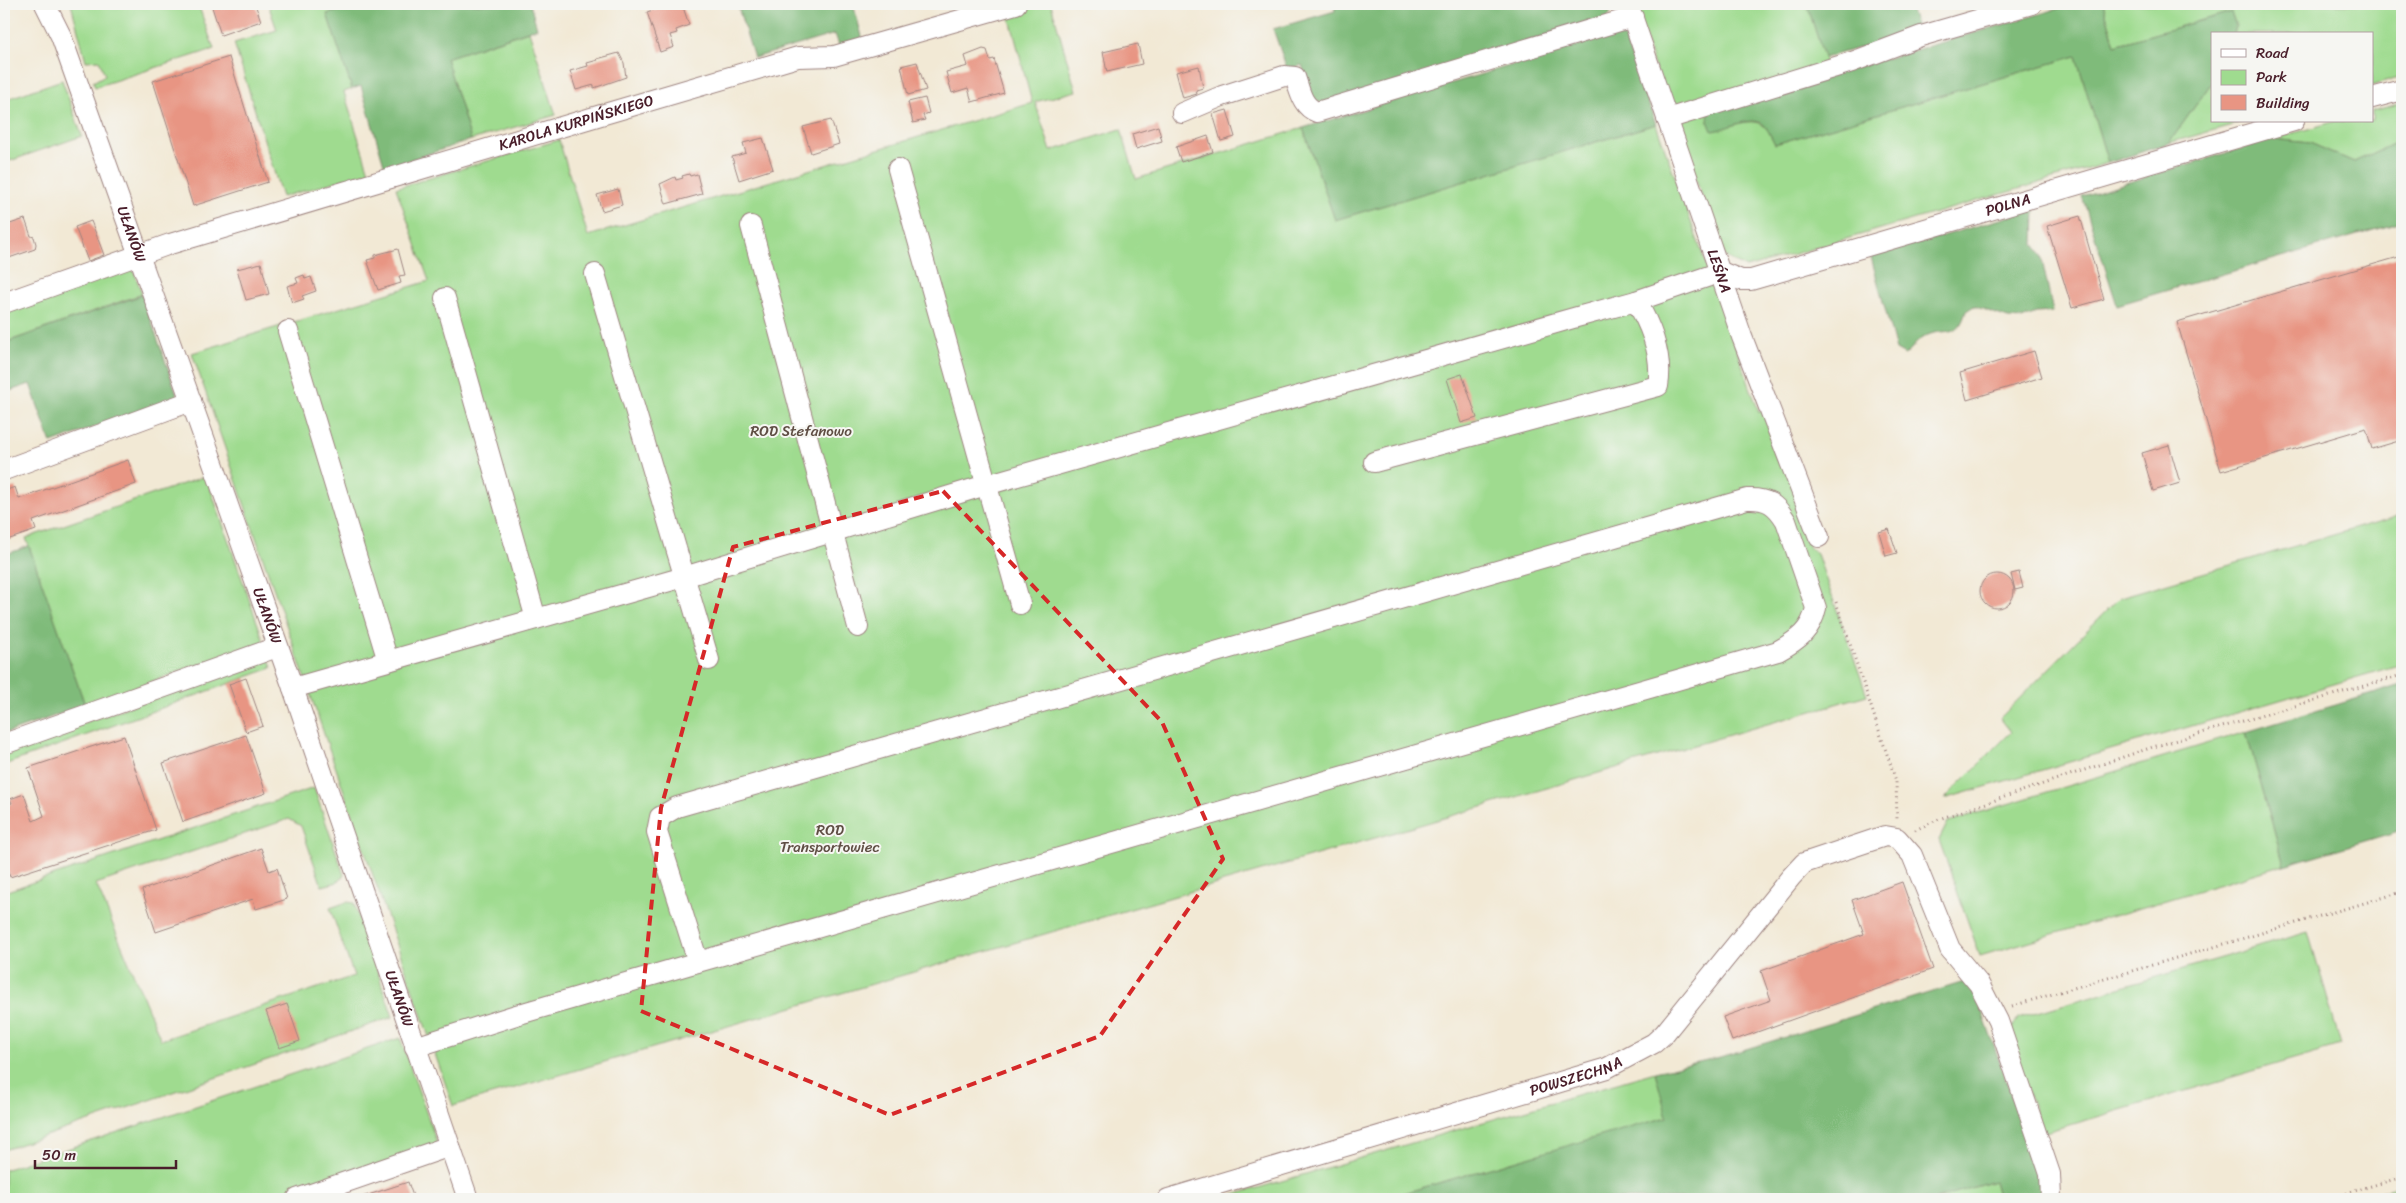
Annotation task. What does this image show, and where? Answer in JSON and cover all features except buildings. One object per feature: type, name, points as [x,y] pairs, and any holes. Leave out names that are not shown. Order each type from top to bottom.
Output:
[{"type":"street","name":"UŁANÓW","points":[[45,4],[61,36],[140,255],[293,688],[468,1199]]},
{"type":"street","name":"UŁANÓW","points":[[59,4],[62,20],[61,36]]},
{"type":"street","name":"KAROLA KURPIŃSKIEGO","points":[[4,303],[140,255],[798,57],[834,56],[1016,4]]},
{"type":"street","points":[[1667,119],[1852,62],[1921,36],[2032,4]]},
{"type":"street","points":[[1182,113],[1222,96],[1284,76],[1295,77],[1309,110],[1317,112],[1630,10]]},
{"type":"street","name":"LEŚNA","points":[[1630,10],[1742,337],[1819,537]]},
{"type":"street","points":[[2374,97],[2402,90]]},
{"type":"street","name":"POLNA","points":[[1721,272],[1741,280],[1750,280],[2291,122]]},
{"type":"street","points":[[898,169],[1020,604]]},
{"type":"street","points":[[750,226],[834,532],[858,627]]},
{"type":"street","points":[[293,688],[684,577],[986,485],[1636,301],[1721,272]]},
{"type":"street","points":[[595,274],[709,660]]},
{"type":"street","points":[[445,298],[536,620]]},
{"type":"street","points":[[1374,462],[1658,386],[1660,372],[1649,322],[1636,301]]},
{"type":"street","points":[[288,332],[388,661]]},
{"type":"street","points":[[4,470],[191,401]]},
{"type":"street","points":[[415,1047],[516,1015],[698,962],[1778,651],[1795,642],[1805,633],[1813,622],[1816,608],[1786,521],[1780,510],[1767,500],[1747,499],[677,807],[660,817],[657,832],[698,962]]},
{"type":"street","points":[[4,744],[277,647]]},
{"type":"street","name":"POWSZECHNA","points":[[1168,1199],[1607,1068],[1654,1042],[1664,1034],[1804,863],[1885,836],[1901,842]]},
{"type":"street","points":[[1901,842],[1912,855],[1950,949],[1979,984],[1991,1006],[2050,1174],[2051,1199]]},
{"type":"street","points":[[296,1199],[450,1146]]},
{"type":"path","points":[[1833,594],[1896,781],[1901,842]]},
{"type":"path","points":[[1901,842],[1915,830],[1939,819],[2152,747],[2402,674]]},
{"type":"path","points":[[1991,1006],[2016,1006],[2402,892]]},
{"type":"path","points":[[2327,1199],[2402,1177]]},
{"type":"highlighted area","points":[[943,491],[1162,722],[1223,859],[1100,1036],[890,1115],[641,1011],[661,808],[733,547]]},
{"type":"green space","points":[[71,4],[198,4],[214,49],[95,87],[93,82],[105,75],[99,60],[86,61]]},
{"type":"green space","points":[[268,4],[363,4],[327,14],[352,89],[344,92],[369,172],[282,197],[234,43],[277,30]]},
{"type":"green space","points":[[363,4],[530,4],[537,28],[446,58],[471,140],[385,168],[361,86],[352,89],[327,14]]},
{"type":"green space","points":[[737,4],[853,4],[863,40],[840,48],[835,34],[754,58]]},
{"type":"green space","points":[[1034,4],[1051,4],[1076,91],[1035,102],[1051,151],[1121,129],[1136,179],[1303,128],[1335,220],[1656,124],[1759,412],[1767,409],[1811,532],[1809,547],[1817,554],[1867,695],[453,1106],[192,353],[429,281],[396,188],[559,140],[588,236],[1032,103],[1008,11]]},
{"type":"green space","points":[[1334,4],[1612,4],[1613,7],[1607,20],[1323,104],[1312,99],[1302,65],[1287,69],[1273,29],[1335,11]]},
{"type":"green space","points":[[1633,4],[1807,4],[1827,66],[1671,115]]},
{"type":"green space","points":[[1807,4],[1909,4],[1918,31],[1824,58]]},
{"type":"green space","points":[[2074,4],[2103,4],[2115,45],[2231,12],[2236,26],[2234,32],[2211,32],[2211,83],[2169,143],[2108,163],[2076,56],[1775,144],[1765,126],[1760,122],[1739,123],[1712,131],[1708,121],[1709,110]]},
{"type":"green space","points":[[2103,4],[2402,4],[2402,77],[2374,85],[2374,32],[2234,32],[2236,26],[2231,12],[2115,45]]},
{"type":"green space","points":[[529,31],[556,115],[471,140],[446,58]]},
{"type":"green space","points":[[1622,32],[1656,124],[1335,220],[1303,128]]},
{"type":"green space","points":[[2076,56],[2108,163],[1746,268],[1724,256],[1674,120],[1709,110],[1716,130],[1741,123],[1755,122],[1767,129],[1775,144]]},
{"type":"green space","points":[[62,80],[82,136],[4,163],[4,100]]},
{"type":"green space","points":[[2211,83],[2211,122],[2242,122],[2169,143]]},
{"type":"green space","points":[[2402,103],[2402,140],[2354,162],[2310,143],[2273,139],[2332,122],[2374,122],[2374,110]]},
{"type":"green space","points":[[2273,139],[2310,143],[2354,162],[2402,140],[2402,222],[2117,305],[2082,196]]},
{"type":"green space","points":[[2035,209],[2034,244],[2041,255],[2053,312],[2036,313],[2022,319],[2008,318],[1974,306],[1966,311],[1959,327],[1954,330],[1937,332],[1922,338],[1905,355],[1896,350],[1871,257]]},
{"type":"green space","points":[[133,268],[142,294],[4,343],[4,312]]},
{"type":"green space","points":[[142,295],[178,397],[51,443],[30,384],[4,393],[4,343]]},
{"type":"green space","points":[[206,476],[264,642],[85,705],[26,538]]},
{"type":"green space","points":[[2402,515],[2402,664],[1944,799],[2011,732],[2000,718],[2120,597]]},
{"type":"green space","points":[[29,546],[85,705],[4,734],[4,555]]},
{"type":"green space","points":[[268,656],[272,668],[4,765],[4,752]]},
{"type":"green space","points":[[2402,685],[2402,830],[2284,865],[2246,732]]},
{"type":"green space","points":[[2246,732],[2284,865],[1980,956],[1939,840],[1948,822]]},
{"type":"green space","points":[[314,788],[344,875],[338,882],[322,886],[301,826],[289,819],[96,884],[161,1040],[354,976],[330,908],[347,902],[354,903],[393,1017],[4,1150],[4,892]]},
{"type":"green space","points":[[2308,932],[2341,1045],[2043,1133],[2008,1036],[2018,1018]]},
{"type":"green space","points":[[1971,980],[2044,1189],[2044,1199],[1999,1199],[1994,1181],[1935,1199],[1383,1199],[1667,1117],[1655,1072],[1720,1057]]},
{"type":"green space","points":[[400,1038],[437,1143],[435,1147],[280,1199],[4,1199],[4,1170]]},
{"type":"green space","points":[[1655,1072],[1668,1117],[1383,1199],[1220,1199]]},
{"type":"green space","points":[[1994,1181],[1999,1199],[1935,1199]]},
{"type":"green space","points":[[2402,1185],[2402,1199],[2355,1199]]},
{"type":"park label","name":"ROD Stefanowo","points":[[801,431]]},
{"type":"park label","name":"ROD Transportowiec","points":[[830,838]]}]
